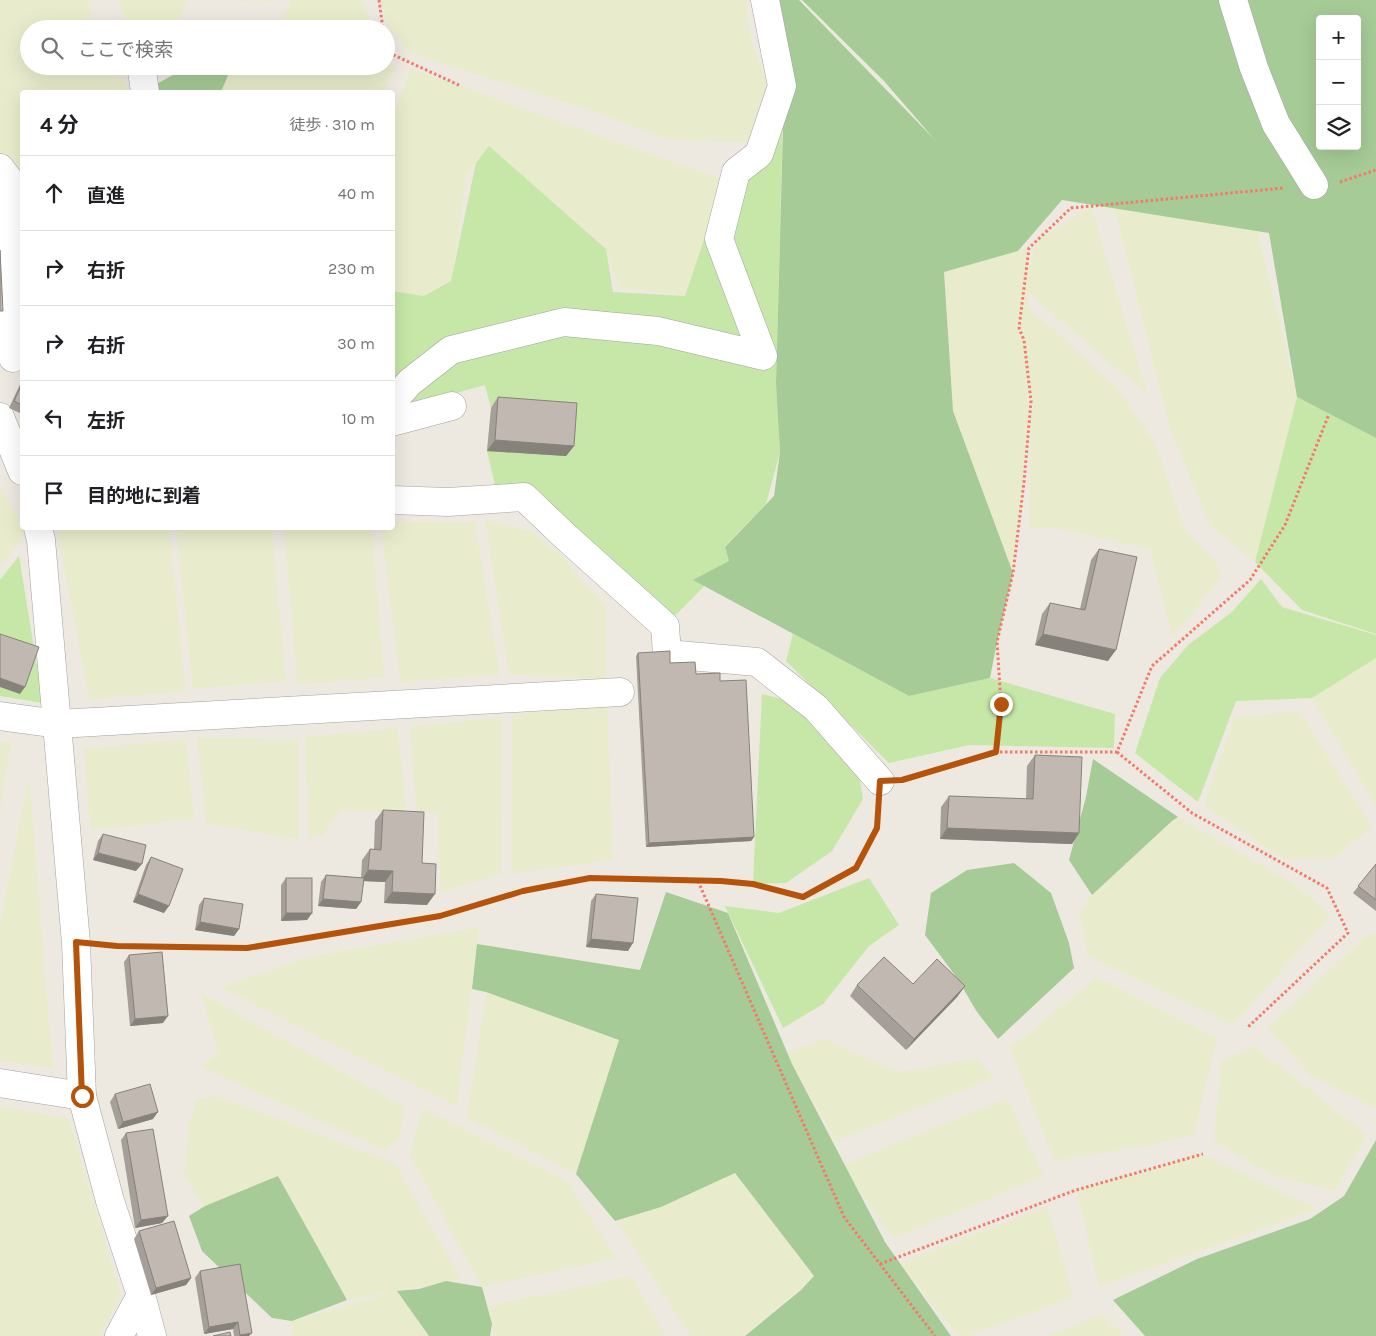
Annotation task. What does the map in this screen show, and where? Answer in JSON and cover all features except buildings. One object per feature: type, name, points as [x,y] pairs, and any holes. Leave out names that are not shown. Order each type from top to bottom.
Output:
[{"type":"street","points":[[395,399],[410,382],[451,350],[564,322],[658,331],[763,356],[719,239],[736,172],[759,154],[782,86],[765,0]]},
{"type":"street","points":[[1233,0],[1254,68],[1276,124],[1314,185]]},
{"type":"street","points":[[9,175],[12,358]]},
{"type":"street","points":[[395,421],[452,406]]},
{"type":"street","points":[[0,417],[20,466]]},
{"type":"street","points":[[395,500],[448,502],[524,497],[666,626],[667,654],[756,662],[816,708],[880,781]]},
{"type":"street","points":[[38,530],[58,724],[76,942],[82,1096],[110,1201],[141,1295],[152,1336]]},
{"type":"street","points":[[0,716],[58,724],[620,692]]},
{"type":"street","points":[[0,1083],[82,1096]]},
{"type":"street","points":[[119,1336],[141,1295]]},
{"type":"path","points":[[379,0],[382,20]]},
{"type":"path","points":[[395,56],[460,86]]},
{"type":"path","points":[[996,752],[1001,704],[997,642],[1013,573],[1031,401],[1024,340],[1019,328],[1029,248],[1071,208],[1340,182],[1376,170]]},
{"type":"path","points":[[1116,752],[1152,666],[1250,580],[1285,525],[1330,414]]},
{"type":"path","points":[[76,942],[117,946],[247,948],[440,916],[523,891],[590,878],[753,884],[803,897],[856,868],[877,828],[880,781],[902,780],[996,752],[1116,752],[1192,813],[1327,888],[1348,933],[1248,1026]]},
{"type":"path","points":[[698,881],[844,1217],[935,1336]]},
{"type":"path","points":[[880,1264],[1076,1190],[1203,1154]]},
{"type":"green space","points":[[0,0],[88,0],[91,20],[20,20],[20,75],[119,75],[128,90],[20,90],[20,165],[0,168]]},
{"type":"green space","points":[[119,0],[187,0],[179,20],[126,20]]},
{"type":"green space","points":[[187,0],[272,0],[272,1]]},
{"type":"green space","points":[[291,0],[361,0],[371,20],[279,20],[285,16]]},
{"type":"green space","points":[[380,0],[746,0],[751,39],[773,101],[747,143],[665,139],[601,114],[409,53],[395,35],[395,20],[386,20]]},
{"type":"green space","points":[[763,0],[799,0],[935,140],[884,81],[802,0],[1376,0],[1376,438],[1297,397],[1269,233],[1062,200],[1018,251],[944,272],[953,411],[1013,573],[990,678],[909,696],[693,580],[729,561],[725,547],[774,496],[780,452],[776,384],[784,92]]},
{"type":"green space","points":[[410,68],[724,180],[685,296],[619,287],[606,249],[489,146],[466,176],[452,281],[424,296],[395,291],[395,113]]},
{"type":"green space","points":[[173,75],[228,75],[222,90],[146,90]]},
{"type":"green space","points":[[228,75],[392,75],[386,90],[222,90]]},
{"type":"green space","points":[[783,114],[776,384],[780,452],[766,504],[725,546],[729,561],[665,626],[556,510],[495,485],[487,451],[491,408],[485,385],[395,410],[409,382],[395,378],[395,291],[424,296],[451,281],[476,163],[489,146],[606,249],[613,292],[685,296],[724,180]]},
{"type":"green space","points":[[1113,204],[1257,227],[1297,397],[1255,562],[1210,526],[1169,427]]},
{"type":"green space","points":[[1091,206],[1148,396],[1029,293],[1028,306],[1117,388],[1156,444],[1184,527],[1215,561],[1223,576],[1172,637],[1150,549],[1059,529],[1029,527],[1031,401],[1029,374],[1028,437],[1013,573],[955,450],[944,271],[1029,248],[1029,270],[1038,240]]},
{"type":"green space","points":[[1297,397],[1376,438],[1376,634],[1302,610],[1255,562]]},
{"type":"green space","points":[[0,486],[20,521],[20,530],[26,531],[0,569]]},
{"type":"green space","points":[[485,519],[533,532],[561,556],[606,605],[606,679],[509,674]]},
{"type":"green space","points":[[395,522],[475,522],[500,675],[400,682],[381,530],[395,530]]},
{"type":"green space","points":[[57,530],[169,530],[186,692],[89,699]]},
{"type":"green space","points":[[176,530],[272,530],[286,681],[193,689]]},
{"type":"green space","points":[[284,530],[372,530],[384,678],[297,684]]},
{"type":"green space","points":[[19,556],[43,703],[0,696],[0,580]]},
{"type":"green space","points":[[1261,579],[1282,607],[1376,635],[1376,658],[1312,698],[1236,701],[1198,802],[1135,753],[1160,678],[1188,645],[1232,612]]},
{"type":"green space","points":[[793,634],[909,696],[990,678],[1115,714],[1114,748],[969,745],[889,763],[786,661]]},
{"type":"green space","points":[[1376,655],[1376,806],[1312,698]]},
{"type":"green space","points":[[762,694],[816,708],[855,750],[863,799],[832,851],[786,883],[753,884]]},
{"type":"green space","points":[[607,700],[613,860],[511,874],[512,715]]},
{"type":"green space","points":[[1299,710],[1372,827],[1332,859],[1283,859],[1204,806],[1234,718]]},
{"type":"green space","points":[[502,717],[501,874],[440,892],[438,814],[417,811],[409,727]]},
{"type":"green space","points":[[397,728],[407,812],[340,811],[322,836],[309,837],[305,737]]},
{"type":"green space","points":[[197,738],[298,739],[298,840],[206,823]]},
{"type":"green space","points":[[186,740],[194,819],[90,830],[84,748]]},
{"type":"green space","points":[[0,742],[11,743],[0,812]]},
{"type":"green space","points":[[1093,759],[1178,817],[1092,895],[1069,860],[1086,797]]},
{"type":"green space","points":[[29,776],[53,1068],[0,1061],[0,924]]},
{"type":"green space","points":[[1178,817],[1295,884],[1331,916],[1233,1025],[1088,956],[1079,911],[1092,895]]},
{"type":"green space","points":[[1014,863],[1051,893],[1069,943],[1074,968],[998,1039],[977,1012],[957,978],[925,935],[931,893],[967,870]]},
{"type":"green space","points":[[869,878],[899,925],[869,946],[823,1004],[783,1028],[725,906],[779,913]]},
{"type":"green space","points":[[666,892],[728,913],[792,1064],[885,1242],[951,1336],[745,1336],[801,1290],[814,1276],[735,1173],[661,1207],[615,1221],[576,1174],[619,1040],[486,992],[472,989],[477,944],[640,970]]},
{"type":"green space","points":[[479,927],[457,1107],[220,987],[309,957]]},
{"type":"green space","points":[[1376,933],[1376,1109],[1310,1075],[1267,1028],[1366,936]]},
{"type":"green space","points":[[1097,977],[1217,1038],[1194,1135],[1150,1145],[1054,1161],[1010,1048]]},
{"type":"green space","points":[[486,992],[623,1042],[576,1174],[467,1118]]},
{"type":"green space","points":[[201,993],[405,1107],[399,1139],[386,1151],[201,1067],[218,1052]]},
{"type":"green space","points":[[825,1039],[898,1072],[976,1058],[994,1078],[836,1141],[792,1064],[782,1054]]},
{"type":"green space","points":[[1254,1046],[1367,1134],[1335,1191],[1273,1176],[1214,1141],[1221,1061]]},
{"type":"green space","points":[[218,1096],[395,1163],[461,1279],[347,1300],[278,1176],[238,1199],[205,1206],[184,1176],[188,1127],[197,1099]]},
{"type":"green space","points":[[1007,1098],[1044,1176],[893,1239],[842,1165]]},
{"type":"green space","points":[[0,1106],[69,1119],[121,1295],[100,1336],[0,1336]]},
{"type":"green space","points":[[423,1108],[567,1181],[617,1258],[482,1287],[409,1154]]},
{"type":"green space","points":[[1376,1140],[1376,1336],[1145,1336],[1113,1300],[1197,1259],[1310,1219],[1344,1196]]},
{"type":"green space","points":[[1203,1154],[1317,1209],[1099,1287],[1076,1190]]},
{"type":"green space","points":[[735,1173],[814,1277],[744,1336],[690,1336],[618,1223]]},
{"type":"green space","points":[[278,1176],[347,1300],[292,1321],[272,1318],[202,1251],[189,1216],[205,1206]]},
{"type":"green space","points":[[1047,1206],[1074,1297],[968,1336],[958,1336],[900,1263]]},
{"type":"green space","points":[[631,1276],[666,1336],[494,1336],[486,1306]]},
{"type":"green space","points":[[446,1281],[482,1287],[492,1324],[490,1336],[429,1336],[397,1291],[419,1289]]},
{"type":"green space","points":[[397,1291],[429,1336],[292,1336],[292,1321]]},
{"type":"green space","points":[[1101,1314],[1124,1336],[1047,1336]]},
{"type":"route","points":[[82,1096],[76,942],[117,946],[247,948],[440,916],[523,891],[590,878],[721,881],[753,884],[803,897],[856,868],[877,828],[880,781],[902,780],[996,752],[1001,704]]}]
